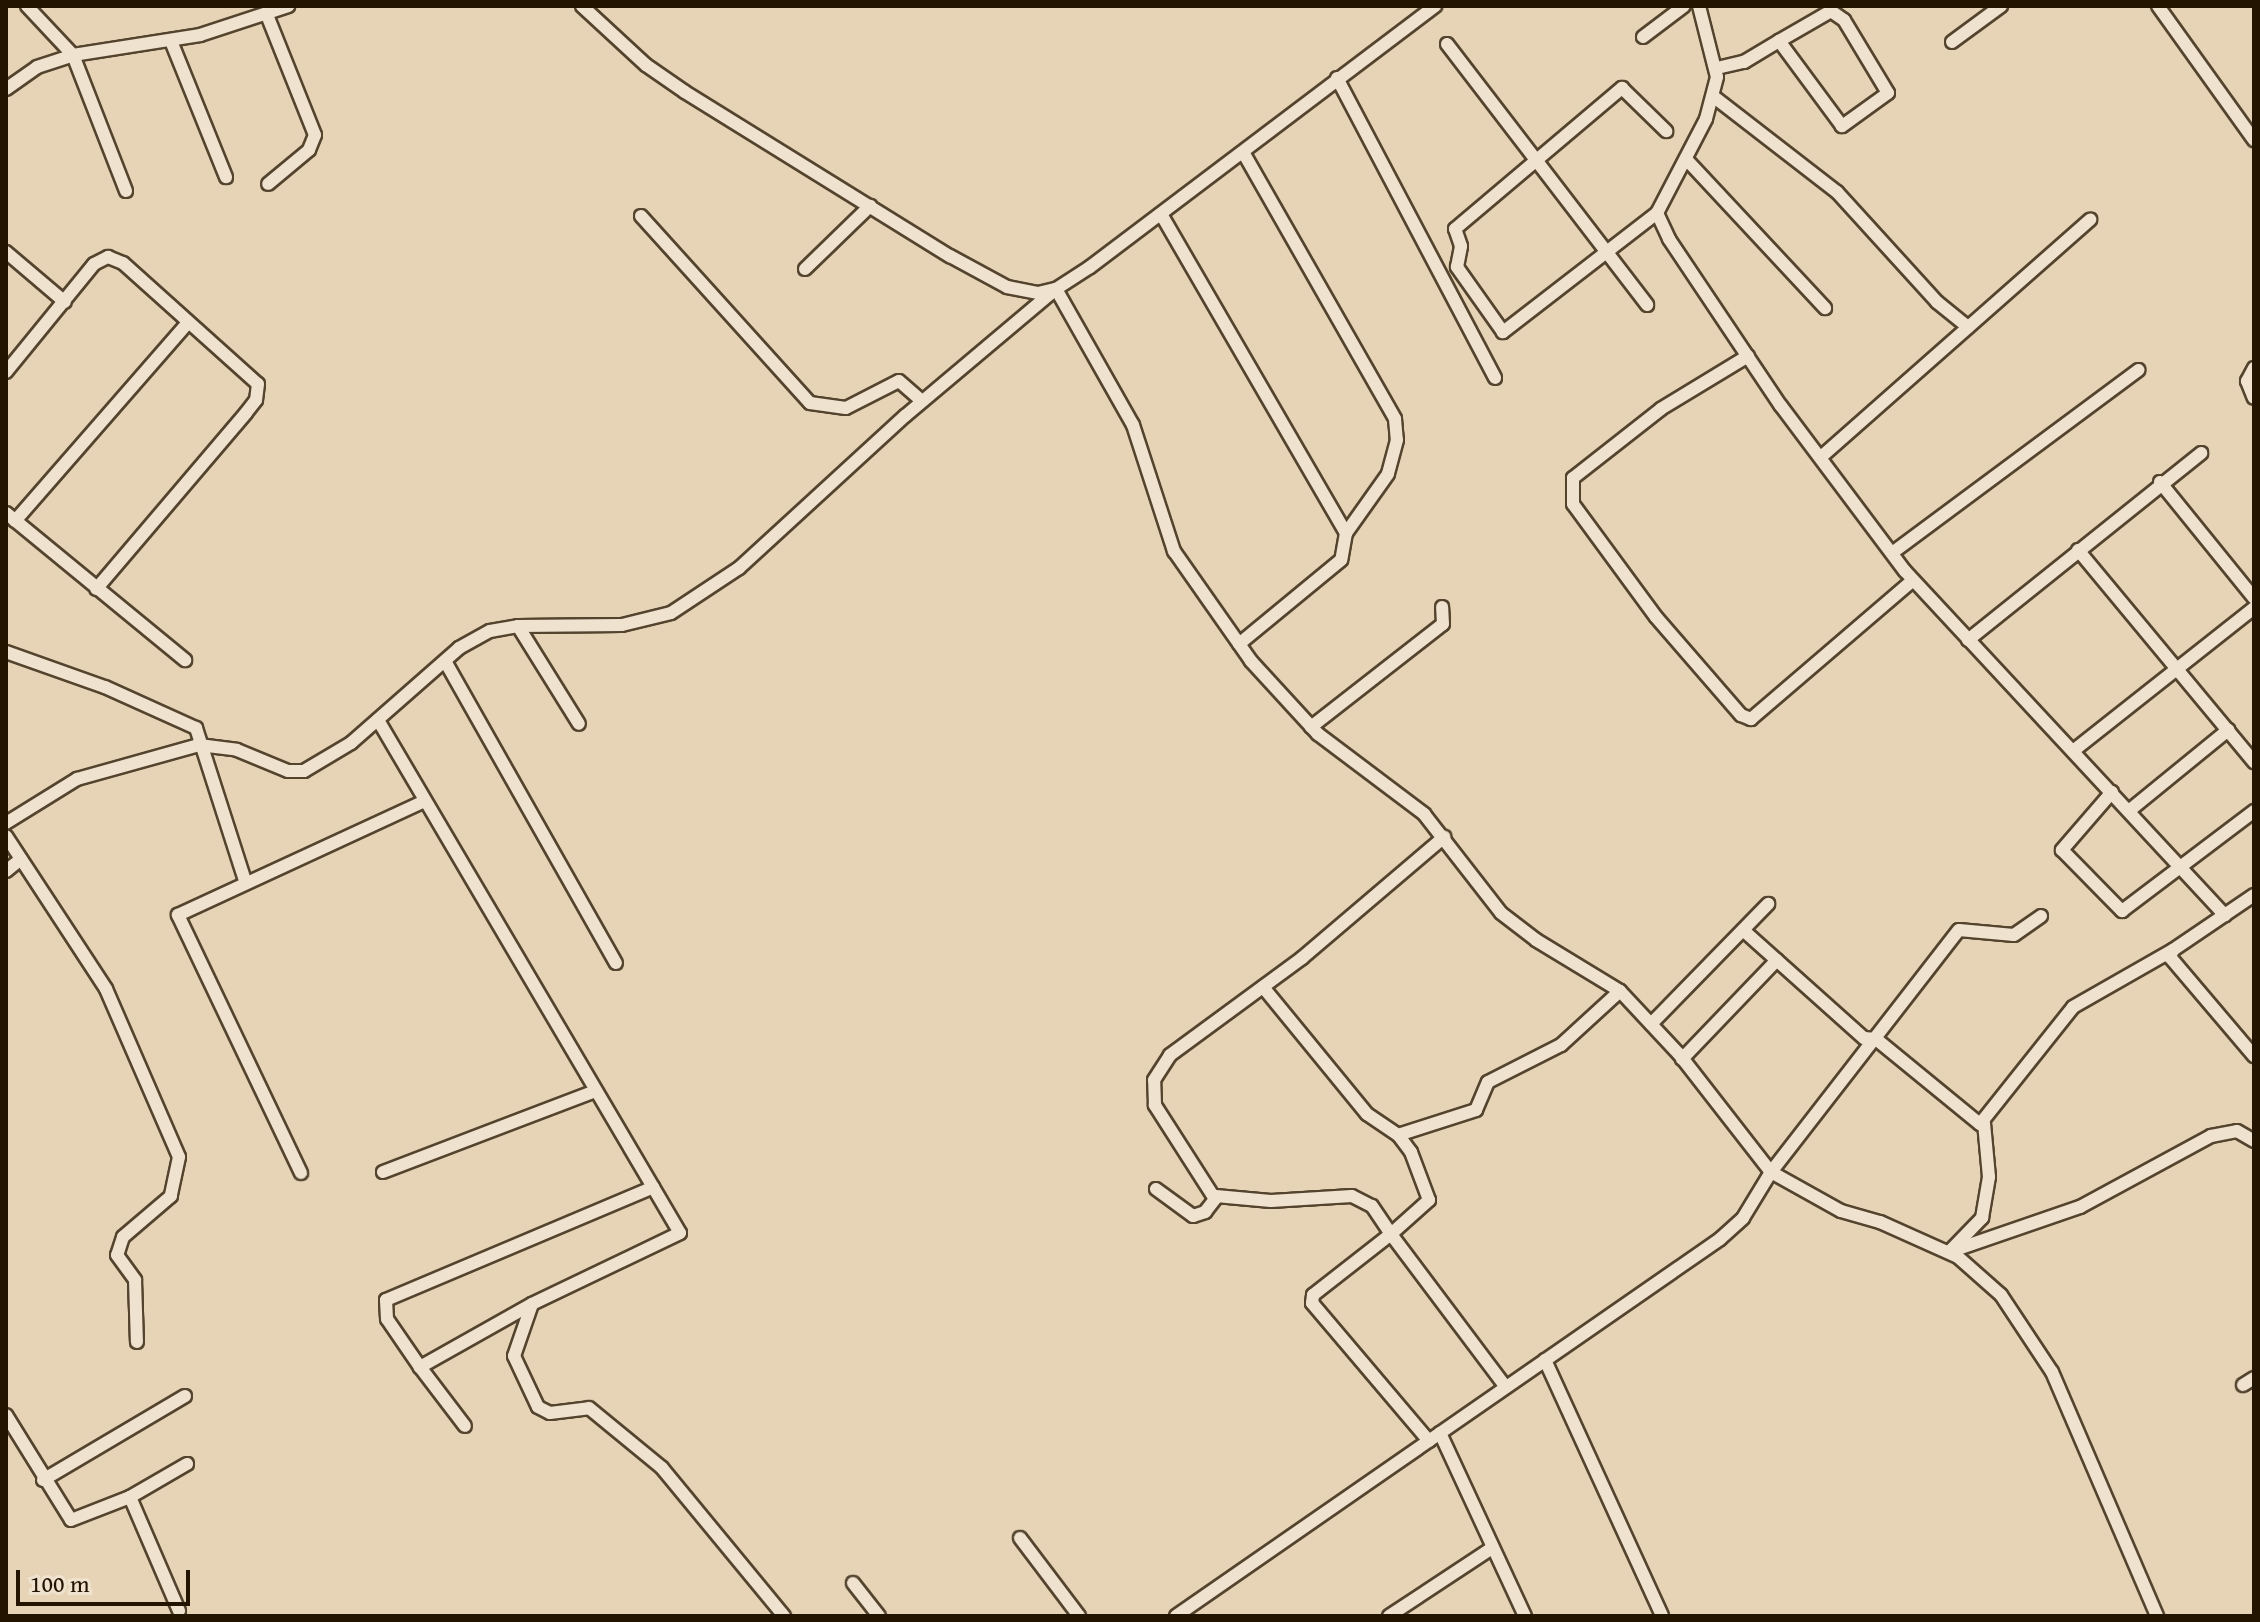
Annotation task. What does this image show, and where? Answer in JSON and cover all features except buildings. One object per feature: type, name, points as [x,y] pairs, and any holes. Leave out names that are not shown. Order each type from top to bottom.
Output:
[{"type":"street","points":[[27,6],[73,55],[126,191]]},
{"type":"street","points":[[6,89],[37,67],[73,55],[171,41],[267,15],[288,6]]},
{"type":"street","points":[[582,6],[646,65],[870,206],[1007,287],[1038,293],[1056,289]]},
{"type":"street","points":[[6,823],[77,779],[199,745],[237,750],[288,771],[304,771],[378,720],[471,641],[518,626],[622,625],[683,606],[739,568],[922,401],[1056,289],[1161,214],[1435,6]]},
{"type":"street","points":[[1643,37],[1684,6]]},
{"type":"street","points":[[1666,131],[1622,88],[1455,229],[1461,246],[1457,267],[1497,330],[1508,331],[1657,213],[1714,97],[1717,68],[1699,6]]},
{"type":"street","points":[[1952,42],[2001,6]]},
{"type":"street","points":[[2158,6],[2254,140]]},
{"type":"street","points":[[1717,68],[1744,62],[1779,41],[1836,13],[1888,93],[1842,126],[1779,41]]},
{"type":"street","points":[[267,15],[315,131],[309,150],[268,184]]},
{"type":"street","points":[[171,41],[226,177]]},
{"type":"street","points":[[1447,44],[1647,305]]},
{"type":"street","points":[[1337,78],[1495,378]]},
{"type":"street","points":[[1714,97],[1837,192],[1937,302],[1968,327]]},
{"type":"street","points":[[1239,644],[1341,560],[1346,533],[1388,474],[1397,440],[1395,419],[1243,152]]},
{"type":"street","points":[[1686,159],[1825,308]]},
{"type":"street","points":[[805,269],[870,206]]},
{"type":"street","points":[[1657,213],[1748,356],[1913,580],[2225,915]]},
{"type":"street","points":[[1161,214],[1346,533]]},
{"type":"street","points":[[641,216],[810,403],[846,408],[899,381],[922,401]]},
{"type":"street","points":[[1821,457],[2090,220]]},
{"type":"street","points":[[6,252],[65,302]]},
{"type":"street","points":[[6,372],[94,264],[108,257],[123,263],[253,377],[256,400],[96,589]]},
{"type":"street","points":[[1056,289],[1133,425],[1174,551],[1239,644],[1311,727],[1424,814],[1508,919],[1620,991],[1682,1059],[1771,1172],[1831,1206],[1949,1252],[2001,1295],[2052,1372],[2157,1616]]},
{"type":"street","points":[[185,660],[11,517],[188,323]]},
{"type":"street","points":[[1748,356],[1661,409],[1573,478],[1573,504],[1656,617],[1741,715],[1751,719],[1913,580]]},
{"type":"street","points":[[2254,368],[2247,381],[2254,398]]},
{"type":"street","points":[[1892,553],[2138,370]]},
{"type":"street","points":[[1968,640],[2160,482],[2201,453]]},
{"type":"street","points":[[2160,482],[2254,598]]},
{"type":"street","points":[[2078,550],[2254,762]]},
{"type":"street","points":[[1311,727],[1443,624],[1442,607]]},
{"type":"street","points":[[2073,751],[2254,608]]},
{"type":"street","points":[[518,626],[579,724]]},
{"type":"street","points":[[6,652],[169,713],[196,728],[245,881]]},
{"type":"street","points":[[445,661],[616,963]]},
{"type":"street","points":[[378,720],[680,1233],[532,1304],[420,1367]]},
{"type":"street","points":[[2130,810],[2228,730]]},
{"type":"street","points":[[2112,792],[2063,844],[2065,855],[2122,911],[2183,868],[2254,811]]},
{"type":"street","points":[[301,1173],[178,915],[245,881],[425,801]]},
{"type":"street","points":[[6,836],[106,989],[179,1157],[171,1196],[123,1237],[117,1255],[135,1280],[137,1342]]},
{"type":"street","points":[[1216,1196],[1155,1105],[1154,1080],[1186,1040],[1263,987],[1444,837]]},
{"type":"street","points":[[6,871],[21,859]]},
{"type":"street","points":[[1949,1252],[1982,1218],[1989,1177],[1984,1123],[2073,1007],[2173,950],[2254,895]]},
{"type":"street","points":[[1651,1024],[1768,904]]},
{"type":"street","points":[[1176,1616],[1728,1233],[1771,1172],[1959,930],[2014,935],[2041,916]]},
{"type":"street","points":[[1743,930],[1864,1038],[1876,1039],[1977,1123],[1984,1123]]},
{"type":"street","points":[[2173,950],[2172,963],[2254,1056]]},
{"type":"street","points":[[1682,1059],[1777,960]]},
{"type":"street","points":[[1263,987],[1367,1114],[1398,1135],[1411,1152],[1429,1200],[1313,1295],[1312,1303],[1435,1437],[1525,1616]]},
{"type":"street","points":[[1398,1135],[1476,1110],[1488,1082],[1561,1045],[1620,991]]},
{"type":"street","points":[[383,1172],[595,1091]]},
{"type":"street","points":[[1949,1252],[2080,1207],[2211,1136],[2237,1131],[2254,1141]]},
{"type":"street","points":[[465,1426],[387,1319],[386,1300],[653,1187]]},
{"type":"street","points":[[1156,1189],[1193,1216],[1205,1212],[1216,1196]]},
{"type":"street","points":[[1216,1196],[1271,1201],[1352,1196],[1372,1206],[1505,1386]]},
{"type":"street","points":[[532,1304],[514,1356],[538,1407],[550,1413],[589,1408],[662,1468],[784,1616]]},
{"type":"street","points":[[1545,1360],[1662,1616]]},
{"type":"street","points":[[43,1480],[185,1396]]},
{"type":"street","points":[[6,1415],[43,1480],[71,1520],[130,1497],[187,1464]]},
{"type":"street","points":[[130,1497],[179,1611]]},
{"type":"street","points":[[1020,1538],[1079,1616]]},
{"type":"street","points":[[1389,1616],[1492,1548]]},
{"type":"street","points":[[853,1583],[879,1616]]}]
